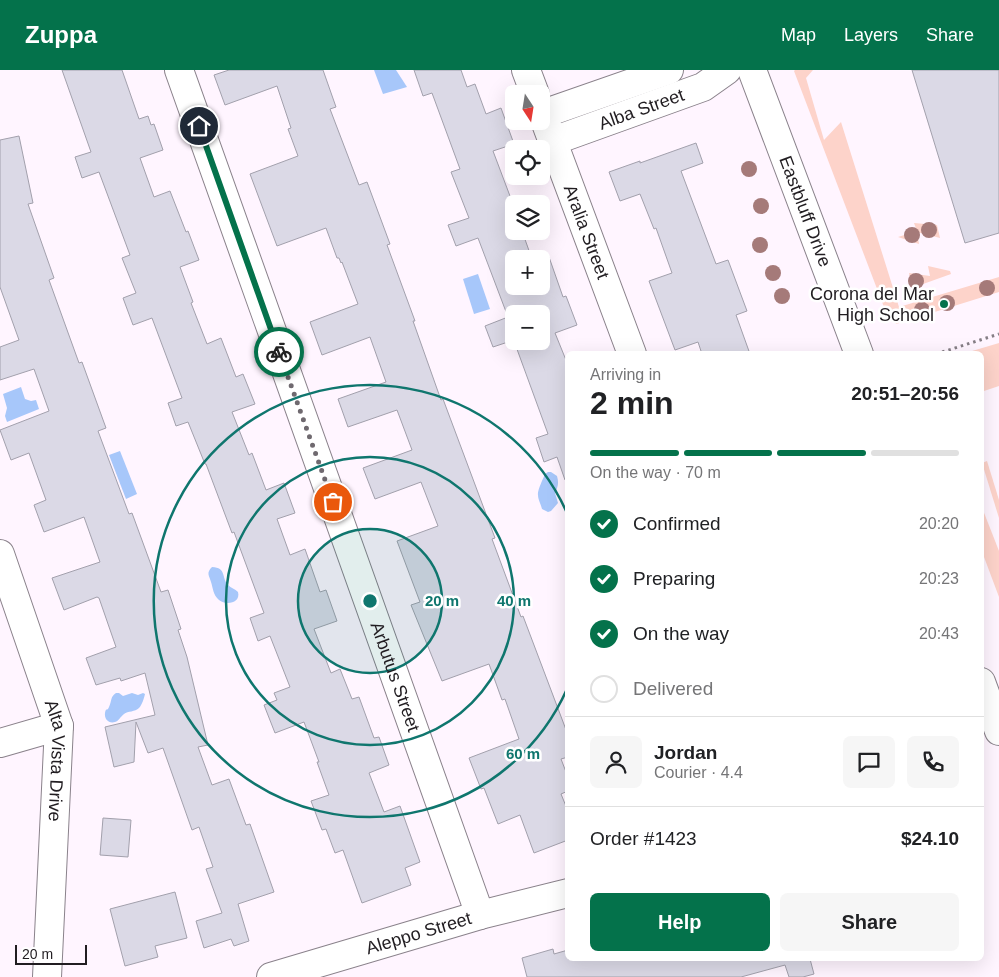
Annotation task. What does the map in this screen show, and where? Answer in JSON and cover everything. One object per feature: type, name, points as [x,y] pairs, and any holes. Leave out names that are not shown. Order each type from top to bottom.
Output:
[{"type":"street","name":"Arbutus Street","points":[[179,70],[480,915]]},
{"type":"street","name":"Aralia Street","points":[[526,70],[532,85]]},
{"type":"street","name":"Alba Street","points":[[550,103],[669,70]]},
{"type":"street","name":"Alba Street","points":[[552,141],[703,87],[727,70]]},
{"type":"street","name":"Eastbluff Drive","points":[[752,70],[858,351]]},
{"type":"street","name":"Aralia Street","points":[[548,130],[631,351]]},
{"type":"street","name":"Alta Vista Drive","points":[[0,554],[59,726],[47,977]]},
{"type":"street","points":[[984,690],[999,731]]},
{"type":"street","points":[[0,744],[59,726]]},
{"type":"street","name":"Aleppo Street","points":[[271,977],[480,915],[565,894]]},
{"type":"path","points":[[945,351],[999,334]]},
{"type":"shaded area","points":[[795,70],[813,70],[806,78],[824,140],[841,122],[899,307],[999,277],[999,292],[896,324],[892,317],[887,315]]},
{"type":"shaded area","points":[[914,223],[937,225],[940,238],[917,232],[919,244],[898,237],[917,231]]},
{"type":"shaded area","points":[[928,266],[950,271],[951,274],[912,288],[909,273],[930,276]]},
{"type":"shaded area","points":[[999,343],[999,386],[984,391],[984,351],[972,351]]},
{"type":"shaded area","points":[[987,461],[999,500],[999,518],[984,469],[984,462]]},
{"type":"shaded area","points":[[984,513],[999,551],[999,597],[984,557]]},
{"type":"water","points":[[374,70],[396,70],[407,87],[383,94]]},
{"type":"water","points":[[478,274],[490,309],[474,314],[463,279]]},
{"type":"water","points":[[21,387],[25,399],[36,400],[39,409],[7,422],[5,416],[7,408],[3,394]]},
{"type":"water","points":[[120,451],[137,494],[126,499],[109,455]]},
{"type":"water","points":[[548,472],[557,476],[558,483],[555,493],[558,503],[548,512],[542,509],[538,493],[545,474]]},
{"type":"water","points":[[212,567],[220,569],[228,585],[238,592],[235,601],[225,603],[216,596],[208,574]]},
{"type":"water","points":[[116,693],[123,696],[132,693],[138,695],[145,694],[139,708],[127,712],[116,721],[109,722],[106,719],[105,713]]},
{"type":"building","points":[[62,70],[122,70],[139,119],[148,116],[151,125],[154,124],[163,150],[140,158],[154,197],[170,191],[199,260],[180,267],[193,302],[191,303],[207,344],[221,338],[236,377],[243,374],[255,404],[232,412],[249,455],[252,453],[266,490],[284,483],[295,513],[277,519],[290,555],[305,549],[320,592],[326,590],[337,621],[314,629],[331,673],[340,669],[352,699],[359,697],[374,738],[379,737],[389,765],[369,773],[384,812],[400,806],[420,862],[405,868],[411,885],[362,903],[343,850],[335,853],[326,829],[322,830],[311,801],[329,795],[304,722],[275,733],[264,705],[277,700],[274,693],[290,687],[270,636],[258,641],[250,618],[264,613],[234,532],[232,533],[188,422],[176,426],[168,403],[182,398],[152,318],[133,325],[123,298],[136,293],[122,258],[130,255],[99,172],[82,178],[75,157],[91,152]]},
{"type":"building","points":[[229,70],[323,70],[336,107],[330,109],[359,185],[367,182],[390,244],[387,245],[441,400],[443,399],[495,538],[492,539],[521,617],[523,616],[565,727],[565,758],[561,759],[565,769],[565,792],[561,794],[565,804],[565,841],[534,853],[520,815],[498,824],[484,788],[481,789],[469,758],[519,739],[505,699],[502,700],[489,664],[442,681],[411,605],[420,602],[397,541],[438,526],[421,482],[375,499],[363,468],[412,450],[397,410],[348,427],[338,399],[386,382],[370,337],[322,355],[310,322],[358,304],[342,262],[337,258],[326,228],[277,246],[250,174],[298,156],[288,129],[291,128],[277,86],[225,105],[214,75]]},
{"type":"building","points":[[414,70],[461,70],[467,87],[475,84],[486,114],[501,108],[505,119],[505,130],[509,130],[513,140],[505,140],[505,147],[493,151],[510,195],[505,195],[505,240],[525,240],[529,250],[505,250],[505,295],[550,295],[550,260],[563,297],[566,296],[577,325],[555,333],[565,358],[565,480],[557,457],[544,462],[536,438],[548,434],[517,350],[550,350],[550,305],[505,305],[505,309],[478,238],[456,246],[448,225],[469,218],[451,172],[460,169],[432,93],[423,96]]},
{"type":"building","points":[[912,70],[999,70],[999,233],[965,243]]},
{"type":"building","points":[[19,136],[33,203],[28,204],[54,278],[49,280],[79,363],[82,362],[106,428],[98,431],[129,514],[132,513],[161,592],[168,590],[181,629],[178,630],[187,657],[208,745],[198,747],[212,785],[229,779],[246,825],[250,824],[274,892],[238,904],[249,941],[234,946],[231,939],[204,948],[196,921],[222,913],[206,869],[213,867],[199,827],[192,830],[163,748],[148,753],[136,722],[134,762],[114,767],[105,727],[155,715],[145,673],[121,681],[120,678],[96,685],[86,658],[116,647],[99,598],[97,597],[64,610],[52,578],[100,562],[84,517],[44,532],[34,505],[46,500],[29,453],[11,460],[0,430],[49,411],[34,369],[0,380],[0,347],[19,340],[0,287],[0,140]]},
{"type":"building","points":[[696,143],[703,163],[681,171],[716,264],[728,260],[747,311],[736,315],[749,351],[701,351],[698,342],[675,350],[649,281],[672,273],[656,228],[654,229],[640,194],[620,201],[609,172],[640,161],[640,163]]},
{"type":"building","points":[[505,318],[505,343],[493,347],[485,326]]},
{"type":"building","points":[[103,818],[131,820],[128,857],[100,855]]},
{"type":"building","points":[[175,892],[187,938],[155,946],[158,957],[125,966],[110,909]]},
{"type":"building","points":[[553,949],[554,954],[565,951],[565,961],[811,961],[814,974],[803,977],[789,977],[785,965],[741,977],[527,977],[522,958]]},
{"type":"way so far","points":[[279,352],[333,502]]},
{"type":"place","name":"Corona del Mar High School","points":[[944,304]]},
{"type":"route","points":[[199,126],[279,352]]}]
